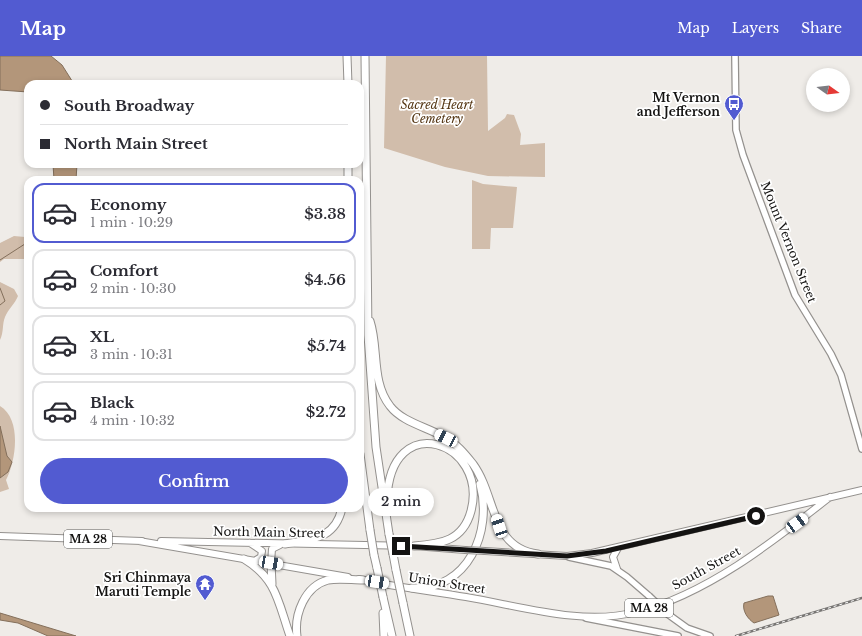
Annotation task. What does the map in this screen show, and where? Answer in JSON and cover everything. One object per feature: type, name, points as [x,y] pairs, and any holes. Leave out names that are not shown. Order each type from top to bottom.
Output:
[{"type":"highway","points":[[347,56],[348,80]]},
{"type":"highway","points":[[365,56],[367,310],[376,447],[389,534],[410,636]]},
{"type":"highway","points":[[367,310],[372,327],[373,345],[382,392],[390,406],[400,416],[446,438],[460,448],[484,483],[500,529],[506,538],[516,548],[538,554]]},
{"type":"highway","points":[[386,516],[390,476],[396,461],[402,454],[411,448],[427,443],[446,447],[456,454],[464,464],[473,487],[472,505],[468,518],[461,530],[450,540],[439,544],[414,546]]},
{"type":"highway","points":[[412,588],[428,588],[448,580],[462,569],[475,549],[483,525],[484,505],[480,483],[470,461]]},
{"type":"highway","points":[[364,484],[374,555],[392,636]]},
{"type":"highway","points":[[285,544],[314,539],[325,534],[336,523],[340,512]]},
{"type":"highway","points":[[244,559],[260,570],[273,587]]},
{"type":"highway","points":[[271,563],[273,587],[290,636]]},
{"type":"highway","points":[[297,636],[296,624],[299,611],[305,599],[315,587],[331,580],[363,580]]},
{"type":"highway","points":[[383,597],[384,636]]},
{"type":"main road","name":"Mount Vernon Street","points":[[734,56],[736,130],[743,155],[796,295],[831,354],[841,375],[862,449]]},
{"type":"main road","name":"MA 28","points":[[538,554],[567,556],[618,548],[862,490]]},
{"type":"main road","name":"South Street","points":[[575,616],[614,616],[636,612],[671,600],[719,575],[765,546],[830,497]]},
{"type":"main road","points":[[808,502],[810,509],[809,514]]},
{"type":"main road","name":"North Main Street","points":[[0,536],[139,541],[414,546],[538,554]]},
{"type":"main road","name":"Union Street","points":[[139,541],[575,616]]},
{"type":"main road","points":[[249,542],[262,551],[261,557],[256,560]]},
{"type":"main road","points":[[271,563],[272,548],[285,544]]},
{"type":"main road","points":[[617,569],[613,558],[618,548]]},
{"type":"main road","points":[[567,556],[594,561],[617,569],[669,615],[687,628],[710,636]]},
{"type":"main road","points":[[575,616],[678,636]]},
{"type":"green space","name":"Sacred Heart Cemetery","points":[[386,56],[487,56],[488,131],[505,118],[507,114],[514,115],[521,134],[520,145],[545,143],[545,177],[488,176],[445,167],[384,148]]},
{"type":"green space","points":[[472,180],[483,184],[517,187],[513,228],[491,228],[490,249],[472,249]]},
{"type":"green space","points":[[14,236],[24,237],[24,259],[4,259],[0,262],[0,243]]},
{"type":"green space","points":[[0,282],[14,289],[18,296],[5,317],[0,340]]},
{"type":"green space","points":[[0,406],[7,412],[12,420],[15,441],[10,472],[6,480],[9,489],[0,492]]},
{"type":"shaded area","points":[[0,56],[51,56],[62,65],[71,80],[24,80],[24,92],[0,90]]},
{"type":"shaded area","points":[[53,168],[77,168],[76,176],[54,176]]},
{"type":"shaded area","points":[[0,426],[7,456],[12,462],[8,472],[0,478]]},
{"type":"shaded area","points":[[773,596],[779,615],[754,623],[746,614],[744,603]]},
{"type":"shaded area","points":[[0,613],[76,636],[48,636],[18,623],[0,620]]},
{"type":"waterway","points":[[0,260],[24,245]]},
{"type":"waterway","points":[[0,288],[5,301],[0,305]]},
{"type":"railway","points":[[736,636],[862,598]]},
{"type":"place","name":"Mt Vernon and Jefferson","points":[[734,121]]},
{"type":"place","name":"Sri Chinmaya Maruti Temple","points":[[205,601]]},
{"type":"route","points":[[401,546],[567,556],[606,551],[756,516]]}]
